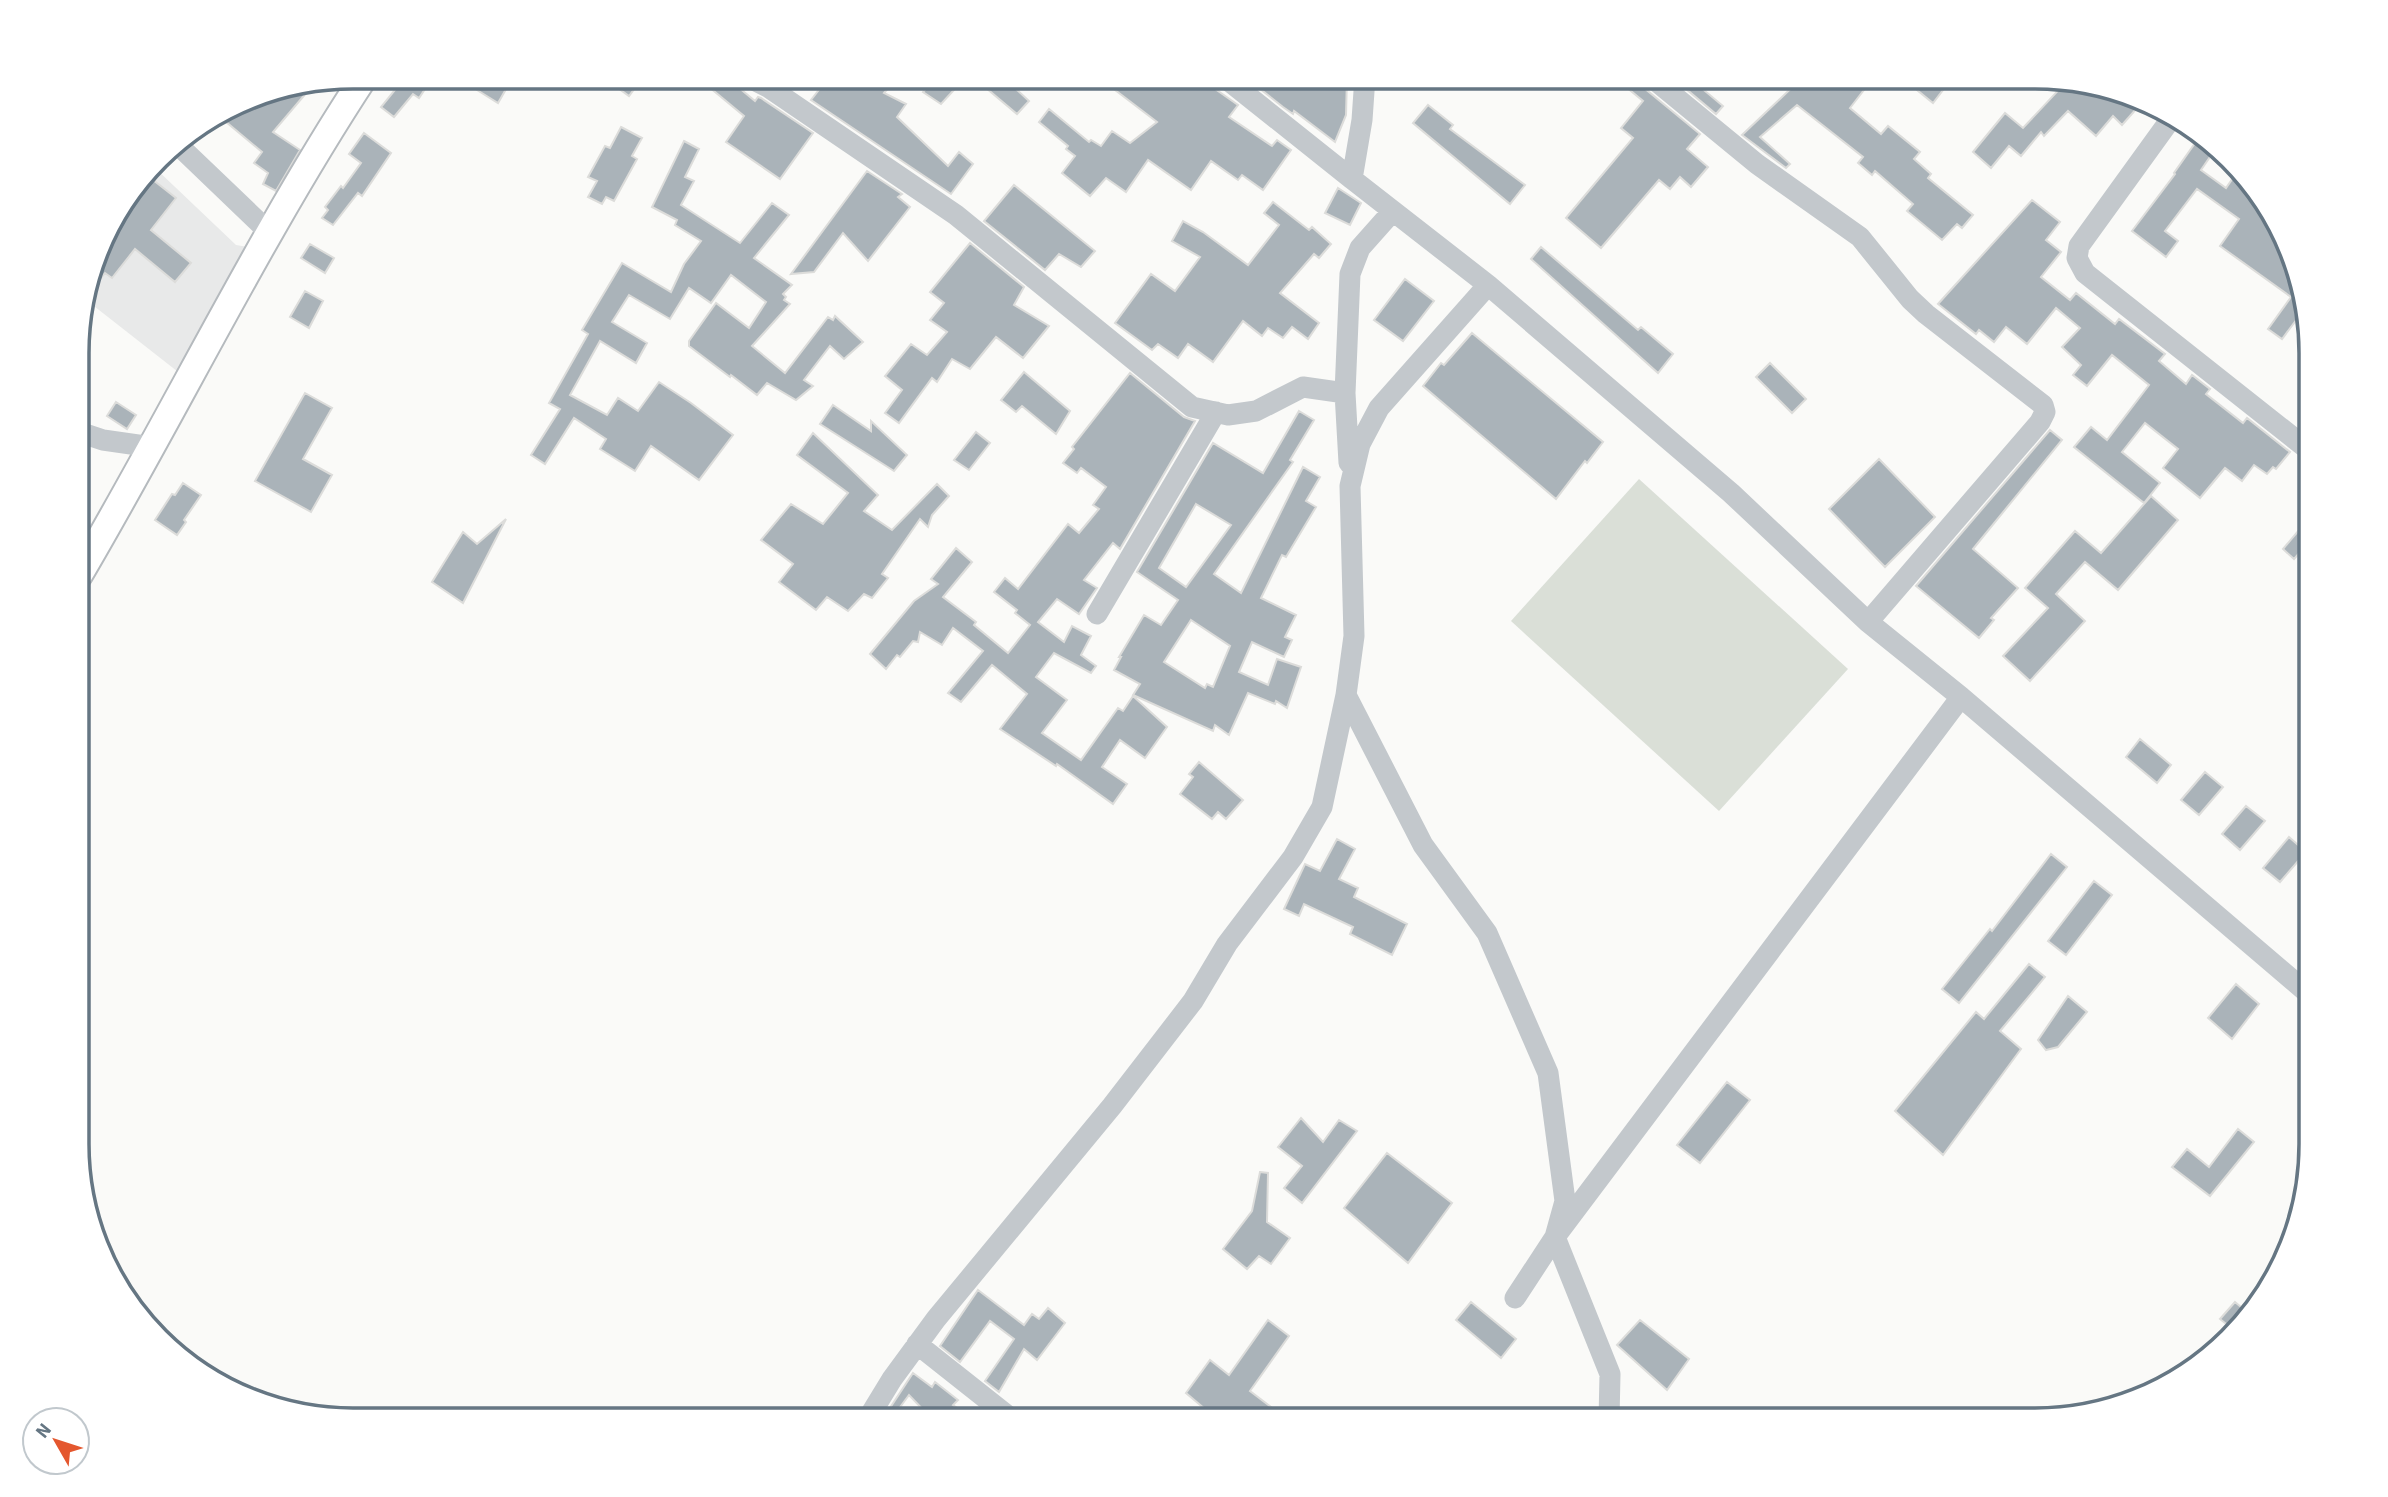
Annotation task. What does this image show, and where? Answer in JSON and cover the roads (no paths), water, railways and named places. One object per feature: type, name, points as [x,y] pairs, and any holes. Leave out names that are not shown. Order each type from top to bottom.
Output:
[{"type":"main road","points":[[89,557],[324,137],[356,89]]},
{"type":"street","points":[[771,89],[956,215],[1192,407],[1228,415],[1256,411],[1303,387],[1345,393]]},
{"type":"street","points":[[1239,89],[1488,285],[1731,493],[1868,621],[2299,986]]},
{"type":"street","points":[[1352,179],[1364,89]]},
{"type":"street","points":[[1666,89],[1757,164],[1860,237],[1910,299],[2043,405],[2046,412],[1868,621]]},
{"type":"street","points":[[2167,125],[2079,246],[2077,258],[2085,273],[2299,441]]},
{"type":"street","points":[[184,151],[270,233]]},
{"type":"street","points":[[874,1408],[917,1344],[1193,1001],[1227,944],[1293,857],[1322,807],[1346,695],[1354,636],[1345,393],[1350,274],[1360,248],[1392,212]]},
{"type":"street","points":[[1350,486],[1360,444],[1379,408],[1488,285]]},
{"type":"street","points":[[1097,614],[1216,412]]},
{"type":"street","points":[[89,435],[152,447]]},
{"type":"street","points":[[1346,695],[1423,845],[1487,933],[1548,1073],[1565,1201],[1555,1237],[1610,1374],[1609,1408]]},
{"type":"street","points":[[1515,1298],[1555,1237],[1961,698]]},
{"type":"street","points":[[917,1344],[998,1408]]}]
